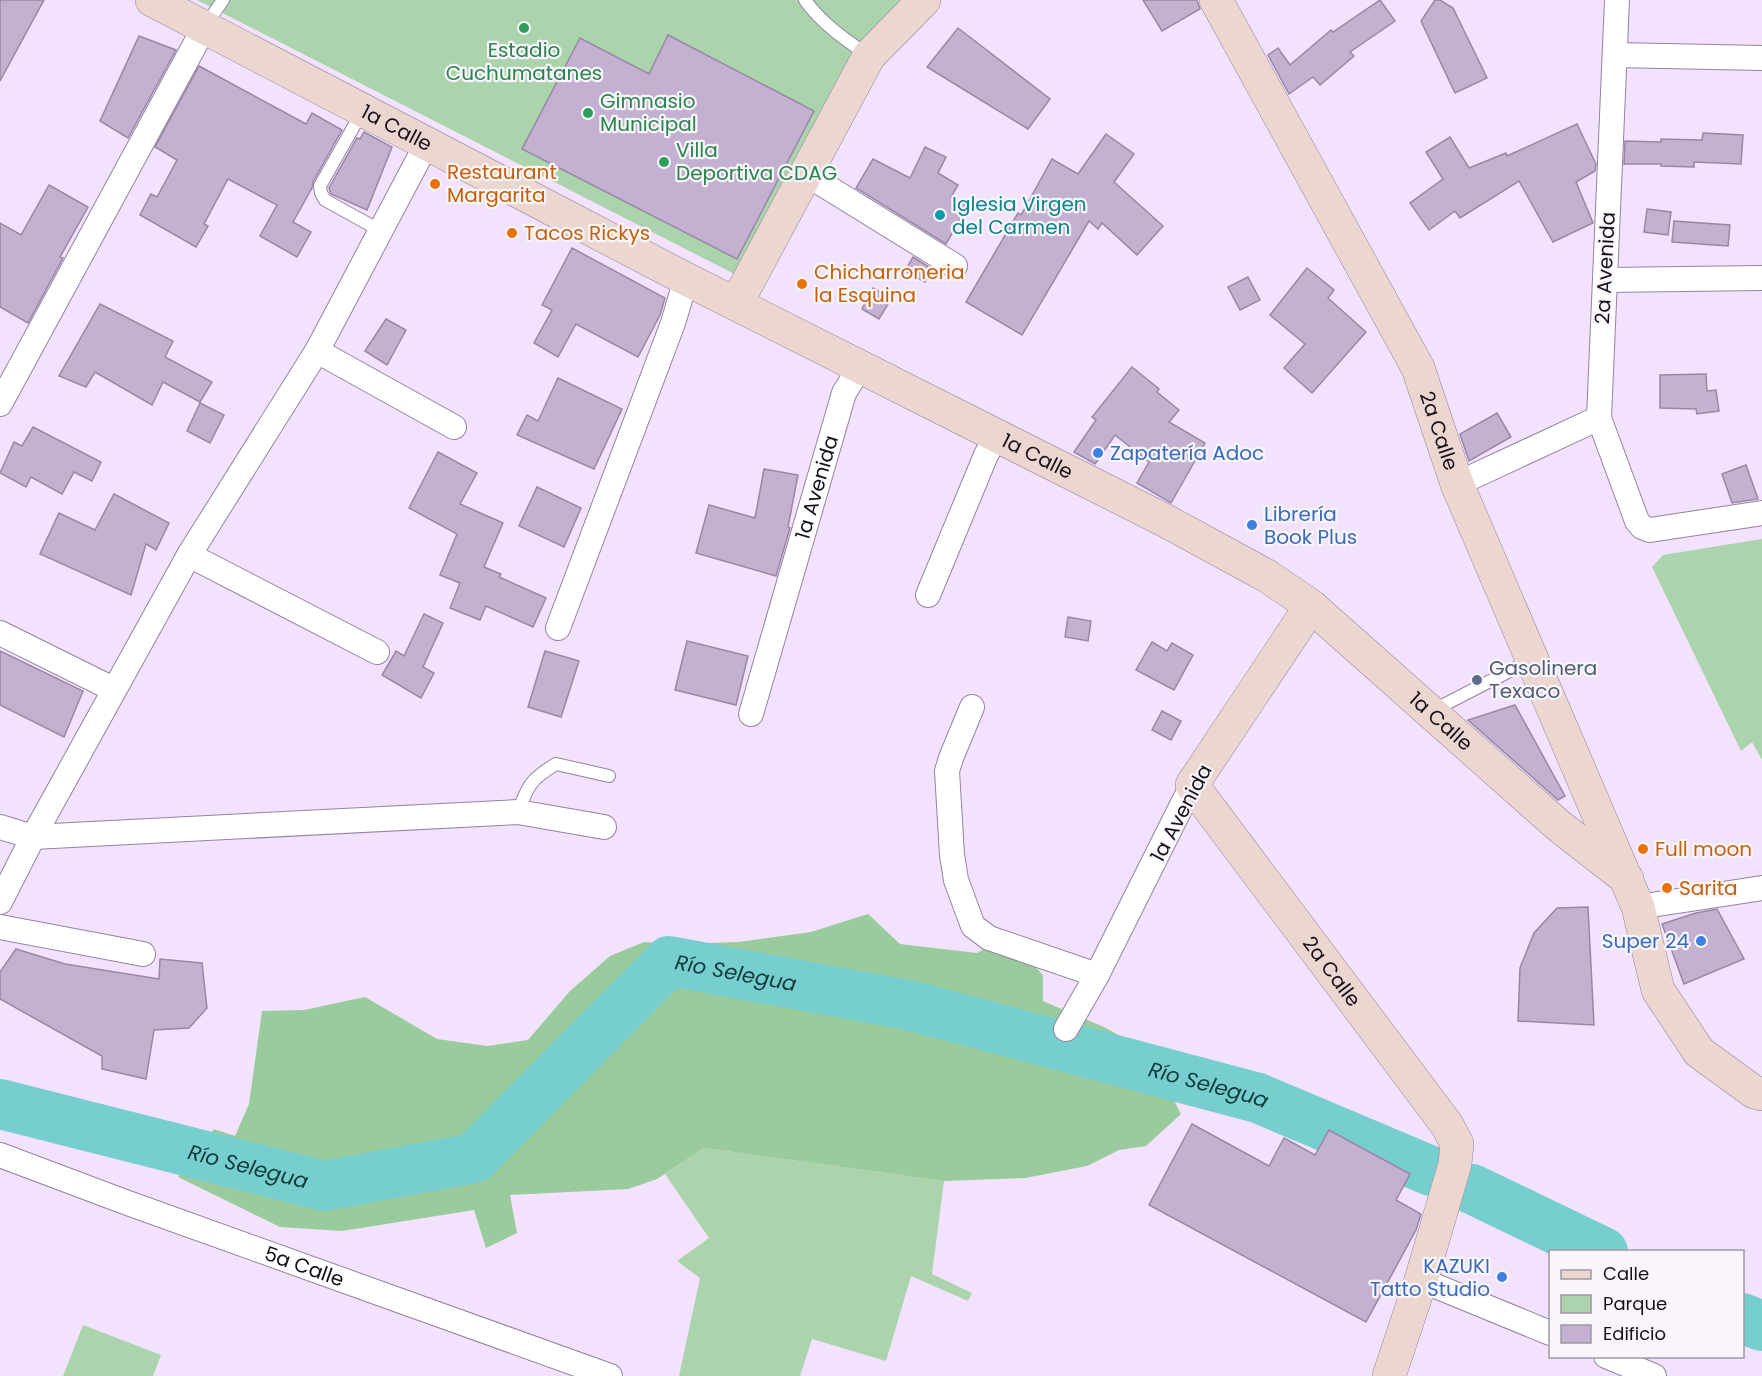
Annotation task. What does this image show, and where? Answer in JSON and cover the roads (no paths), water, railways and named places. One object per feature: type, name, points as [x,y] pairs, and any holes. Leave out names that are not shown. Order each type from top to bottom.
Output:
[{"type":"main road","name":"1a Calle","points":[[152,0],[686,279],[997,435],[1267,576],[1311,606],[1633,893]]},
{"type":"main road","points":[[736,304],[869,56],[924,0]]},
{"type":"main road","name":"2a Calle","points":[[1216,0],[1418,368],[1457,484],[1633,893]]},
{"type":"main road","name":"1a Avenida","points":[[1192,785],[1311,606]]},
{"type":"main road","name":"2a Calle","points":[[1192,785],[1447,1125],[1457,1143],[1455,1164],[1420,1280]]},
{"type":"main road","points":[[1633,893],[1659,990],[1699,1052],[1754,1092],[1762,1094]]},
{"type":"main road","points":[[1389,1376],[1420,1280]]},
{"type":"street","name":"2a Avenida","points":[[1617,0],[1599,418],[1637,521],[1642,527],[1650,530],[1762,513]]},
{"type":"street","points":[[0,404],[204,28]]},
{"type":"street","points":[[1615,55],[1762,58]]},
{"type":"street","points":[[0,902],[113,689],[189,555],[317,351],[428,143]]},
{"type":"street","points":[[806,174],[955,266]]},
{"type":"street","points":[[1605,280],[1762,278]]},
{"type":"street","points":[[558,628],[673,323],[686,279]]},
{"type":"street","points":[[317,351],[454,427]]},
{"type":"street","name":"1a Avenida","points":[[751,714],[844,393],[860,367]]},
{"type":"street","points":[[1457,484],[1599,418]]},
{"type":"street","points":[[928,595],[986,455],[997,435]]},
{"type":"street","points":[[189,555],[377,652]]},
{"type":"street","points":[[0,633],[113,689]]},
{"type":"street","points":[[972,707],[948,771],[952,855],[956,880],[973,927],[989,938],[1097,975]]},
{"type":"street","name":"1a Avenida","points":[[1066,1029],[1097,975],[1192,785]]},
{"type":"street","points":[[0,827],[33,837],[518,812],[604,827]]},
{"type":"street","points":[[1633,893],[1762,888]]},
{"type":"street","points":[[0,927],[143,954]]},
{"type":"street","name":"5a Calle","points":[[0,1155],[610,1376]]},
{"type":"street","points":[[1420,1280],[1549,1332]]},
{"type":"street","points":[[1611,1358],[1654,1376]]},
{"type":"lane","points":[[204,28],[223,0]]},
{"type":"lane","points":[[805,0],[812,10],[838,33],[869,56]]},
{"type":"lane","points":[[362,111],[320,186],[321,193],[325,200],[381,231]]},
{"type":"lane","points":[[1430,712],[1532,660]]},
{"type":"lane","points":[[518,812],[527,788],[539,774],[556,764],[609,776]]},
{"type":"waterway","name":"Río Selegua","points":[[0,1104],[324,1186],[474,1158],[669,961],[908,1005],[1258,1098],[1431,1171]]},
{"type":"waterway","points":[[1472,1189],[1599,1250]]},
{"type":"waterway","points":[[1744,1319],[1762,1326]]},
{"type":"place","name":"Estadio Cuchumatanes","points":[[524,28]]},
{"type":"place","name":"Gimnasio Municipal","points":[[588,113]]},
{"type":"place","name":"Villa Deportiva CDAG","points":[[664,162]]},
{"type":"place","name":"Restaurant Margarita","points":[[435,184]]},
{"type":"place","name":"Iglesia Virgen del Carmen","points":[[940,215]]},
{"type":"place","name":"Tacos Rickys","points":[[512,233]]},
{"type":"place","name":"Chicharroneria la Esquina","points":[[802,284]]},
{"type":"place","name":"Zapatería Adoc","points":[[1098,453]]},
{"type":"place","name":"Librería Book Plus","points":[[1252,525]]},
{"type":"place","name":"Gasolinera Texaco","points":[[1477,680]]},
{"type":"place","name":"Full moon","points":[[1643,849]]},
{"type":"place","name":"Sarita","points":[[1667,888]]},
{"type":"place","name":"Super 24","points":[[1701,941]]},
{"type":"place","name":"KAZUKI Tatto Studio","points":[[1502,1277]]}]
